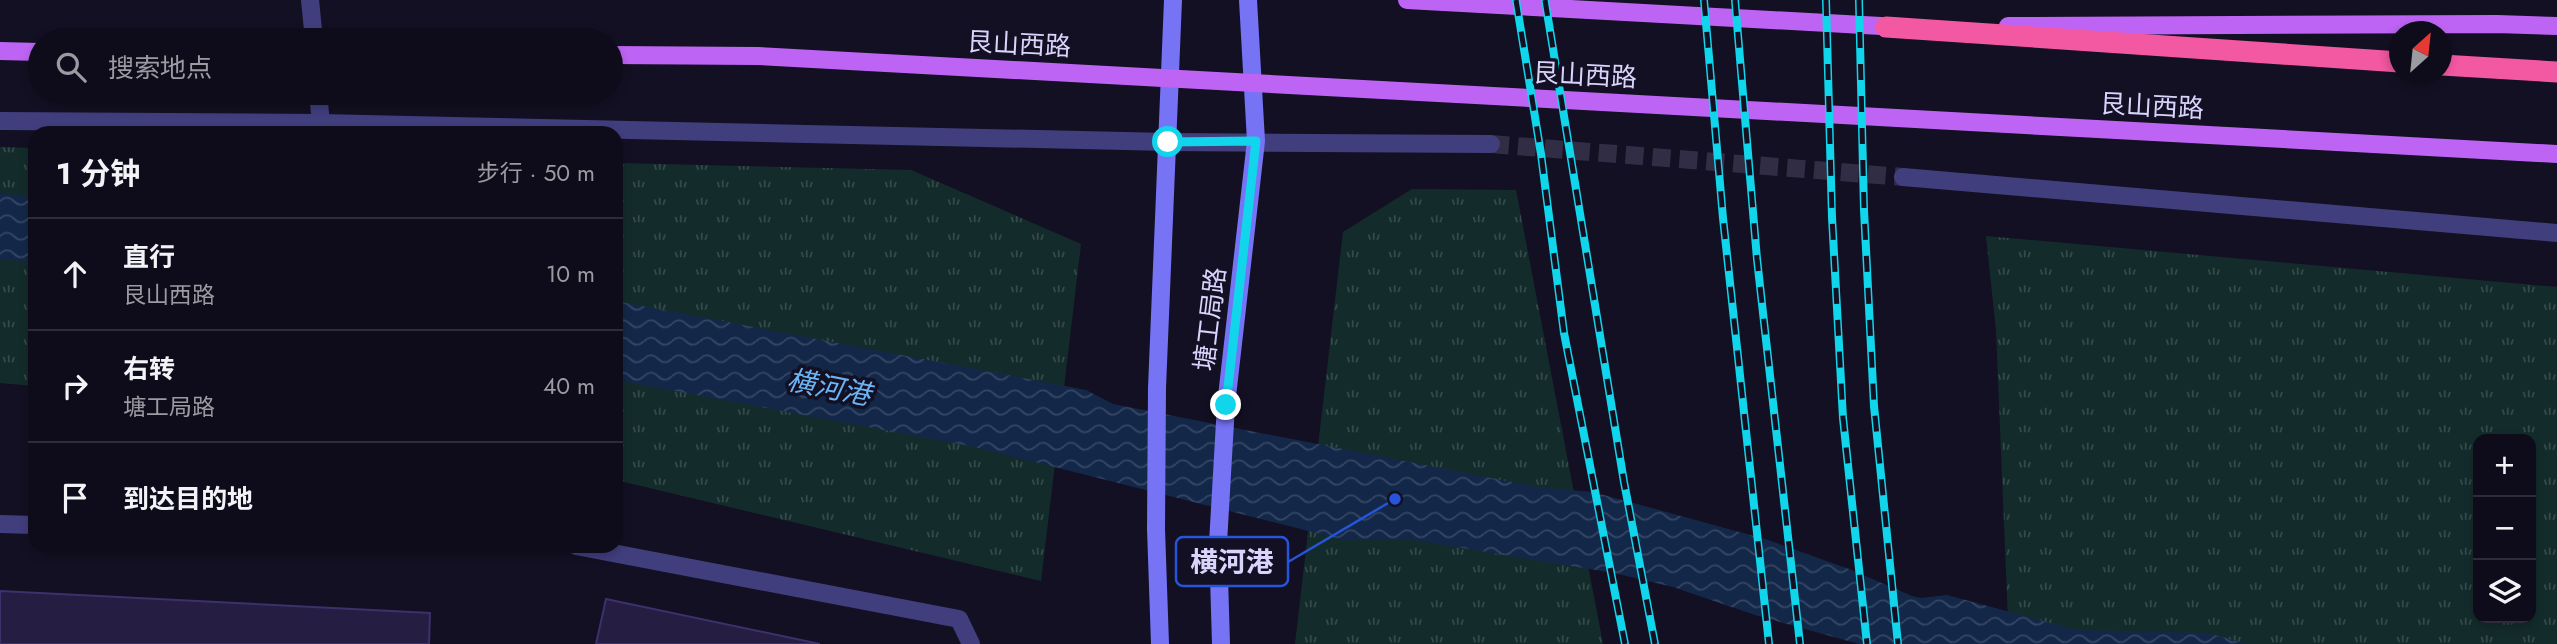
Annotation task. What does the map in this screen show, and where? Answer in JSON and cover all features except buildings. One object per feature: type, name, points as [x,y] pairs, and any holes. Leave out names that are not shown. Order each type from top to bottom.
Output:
[{"type":"highway","points":[[1886,27],[2389,61]]},
{"type":"highway","points":[[2452,66],[2557,72]]},
{"type":"main road","name":"塘工局路","points":[[1160,644],[1156,529],[1157,388],[1173,0]]},
{"type":"main road","name":"塘工局路","points":[[1221,644],[1218,543],[1226,405],[1256,141],[1248,0]]},
{"type":"main road","points":[[1407,0],[1886,27],[2483,24],[2557,26]]},
{"type":"main road","points":[[0,51],[28,52]]},
{"type":"main road","name":"艮山西路","points":[[623,55],[799,59],[2557,154]]},
{"type":"street","points":[[310,0],[313,28]]},
{"type":"street","points":[[319,105],[321,123]]},
{"type":"street","points":[[0,121],[455,126]]},
{"type":"street","points":[[623,130],[1168,142],[1491,144]]},
{"type":"street","points":[[1903,177],[2557,233]]},
{"type":"street","points":[[0,524],[28,525]]},
{"type":"street","points":[[613,553],[960,619],[971,644]]},
{"type":"green space","points":[[0,147],[28,148],[28,385],[0,383]]},
{"type":"green space","points":[[623,163],[911,170],[1081,244],[1041,581],[623,482]]},
{"type":"green space","points":[[1412,189],[1516,190],[1603,644],[1295,644],[1343,232]]},
{"type":"green space","points":[[1986,236],[2557,287],[2557,644],[2009,644],[1996,330]]},
{"type":"water","points":[[0,193],[28,197],[28,262],[0,259]]},
{"type":"water","points":[[623,302],[1086,390],[1113,404],[1537,487],[1593,492],[1765,539],[1921,598],[1947,595],[2076,630],[2207,633],[2248,644],[1859,644],[1755,615],[1673,587],[1614,573],[1414,540],[1340,539],[975,447],[623,381]]},
{"type":"tunnel","points":[[1491,144],[1903,177]]},
{"type":"railway","points":[[1516,0],[1541,154],[1564,333],[1625,644]]},
{"type":"railway","points":[[1545,0],[1624,482],[1655,644]]},
{"type":"railway","points":[[1704,0],[1723,218],[1769,644]]},
{"type":"railway","points":[[1735,0],[1757,259],[1800,644]]},
{"type":"railway","points":[[1826,0],[1832,217],[1843,418],[1867,644]]},
{"type":"railway","points":[[1859,0],[1864,210],[1874,406],[1898,644]]},
{"type":"place","name":"横河港","points":[[1395,499]]},
{"type":"route","points":[[1168,142],[1256,141],[1226,405]]}]
